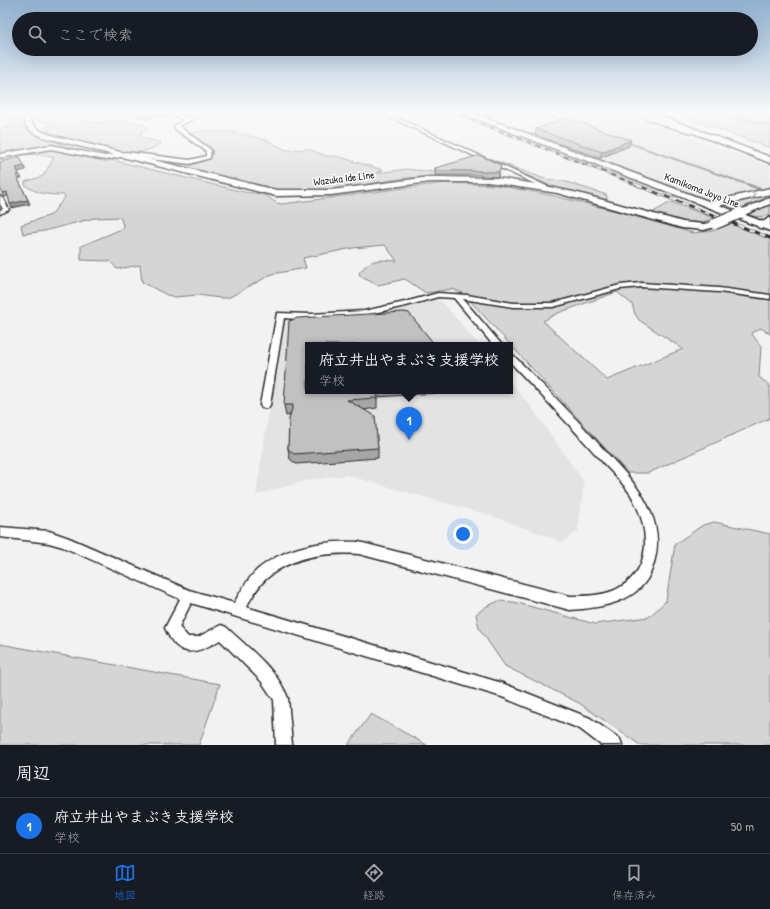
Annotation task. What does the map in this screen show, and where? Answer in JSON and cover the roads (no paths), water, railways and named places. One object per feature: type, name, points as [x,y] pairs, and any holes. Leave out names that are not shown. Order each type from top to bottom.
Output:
[{"type":"highway","points":[[740,149],[770,160]]},
{"type":"main road","name":"Wazuka Ide Line","points":[[95,149],[284,194],[324,193],[413,181],[441,179],[514,182],[548,188],[682,225],[704,227],[715,224],[770,201]]},
{"type":"main road","name":"Kamikoma Joyo Line","points":[[560,149],[708,205],[767,225]]},
{"type":"main road","points":[[708,205],[770,191]]},
{"type":"street","points":[[0,156],[41,149]]},
{"type":"street","points":[[64,149],[105,158],[119,155],[135,155],[190,162],[208,157],[209,151],[206,149]]},
{"type":"street","points":[[462,149],[548,188]]},
{"type":"street","points":[[0,198],[6,210],[0,212]]},
{"type":"street","points":[[265,405],[280,315],[311,317],[364,313],[438,295],[513,304],[553,305],[620,287],[641,285],[719,290],[770,297]]},
{"type":"street","points":[[456,296],[495,342]]},
{"type":"street","points":[[237,610],[261,576],[272,567],[298,554],[327,547],[359,548],[570,603],[585,603],[612,599],[633,586],[647,566],[651,554],[651,528],[641,502],[629,485],[568,416],[513,360]]},
{"type":"street","points":[[0,532],[49,537],[65,542],[188,596],[502,690],[585,723],[614,745]]},
{"type":"street","points":[[188,596],[172,628],[178,638],[186,644],[192,645],[199,644],[221,632],[266,676],[281,698],[284,745]]},
{"type":"waterway","points":[[645,149],[752,186]]},
{"type":"waterway","points":[[749,185],[762,190]]},
{"type":"railway","points":[[545,149],[640,186]]},
{"type":"railway","points":[[637,185],[770,238]]},
{"type":"place","name":"府立井出やまぶき支援学校","points":[[409,440]]}]
